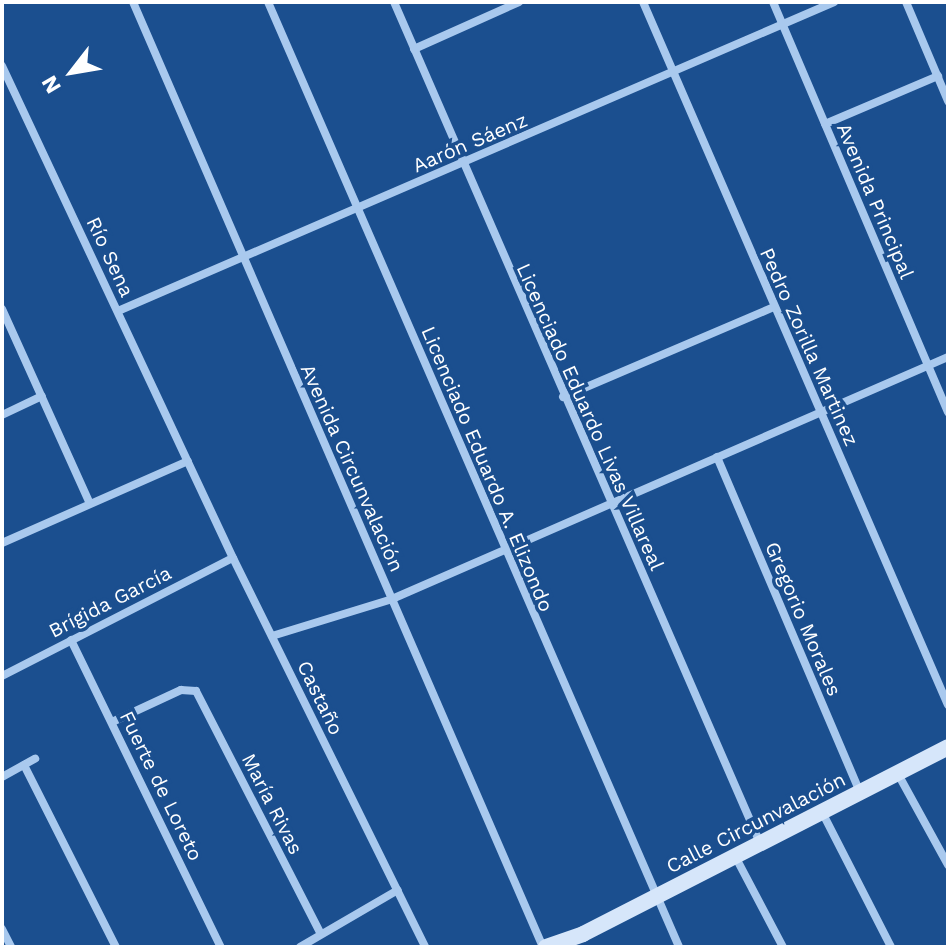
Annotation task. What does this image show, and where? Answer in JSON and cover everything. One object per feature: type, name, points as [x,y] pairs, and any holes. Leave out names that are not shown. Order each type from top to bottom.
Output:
[{"type":"street","name":"Avenida Circunvalación","points":[[133,2],[545,947]]},
{"type":"street","name":"Licenciado Eduardo A. Elizondo","points":[[268,2],[359,206],[654,898],[679,947]]},
{"type":"street","name":"Licenciado Eduardo Livas Villareal","points":[[394,2],[462,165],[760,843]]},
{"type":"street","points":[[414,49],[519,2]]},
{"type":"street","name":"Pedro Zorilla Martinez","points":[[643,2],[772,308],[948,705]]},
{"type":"street","name":"Avenida Principal","points":[[773,2],[948,412]]},
{"type":"street","name":"Aarón Sáenz","points":[[118,311],[241,255],[674,74],[834,2]]},
{"type":"street","points":[[906,2],[947,97]]},
{"type":"street","name":"Río Sena","points":[[2,66],[188,461]]},
{"type":"street","points":[[825,124],[938,76]]},
{"type":"street","points":[[563,397],[772,308]]},
{"type":"street","points":[[2,309],[89,502]]},
{"type":"street","points":[[272,636],[392,599],[948,357]]},
{"type":"street","points":[[2,415],[42,396]]},
{"type":"street","name":"Gregorio Morales","points":[[717,457],[860,793]]},
{"type":"street","points":[[2,543],[89,502],[188,461]]},
{"type":"street","name":"Castaño","points":[[188,461],[425,947]]},
{"type":"street","name":"Brígida García","points":[[2,676],[233,558]]},
{"type":"street","name":"Fuerte de Loreto","points":[[71,640],[221,947]]},
{"type":"street","name":"María Rivas","points":[[112,722],[181,690],[196,691],[321,934]]},
{"type":"street","name":"Calle Circunvalación","points":[[545,947],[573,942],[734,855],[948,747]]},
{"type":"street","points":[[2,777],[35,759]]},
{"type":"street","points":[[24,765],[116,947]]},
{"type":"street","points":[[898,774],[948,865]]},
{"type":"street","points":[[822,812],[891,947]]},
{"type":"street","points":[[734,855],[783,947]]},
{"type":"street","points":[[300,947],[398,890]]},
{"type":"street","points":[[2,929],[11,947]]}]
